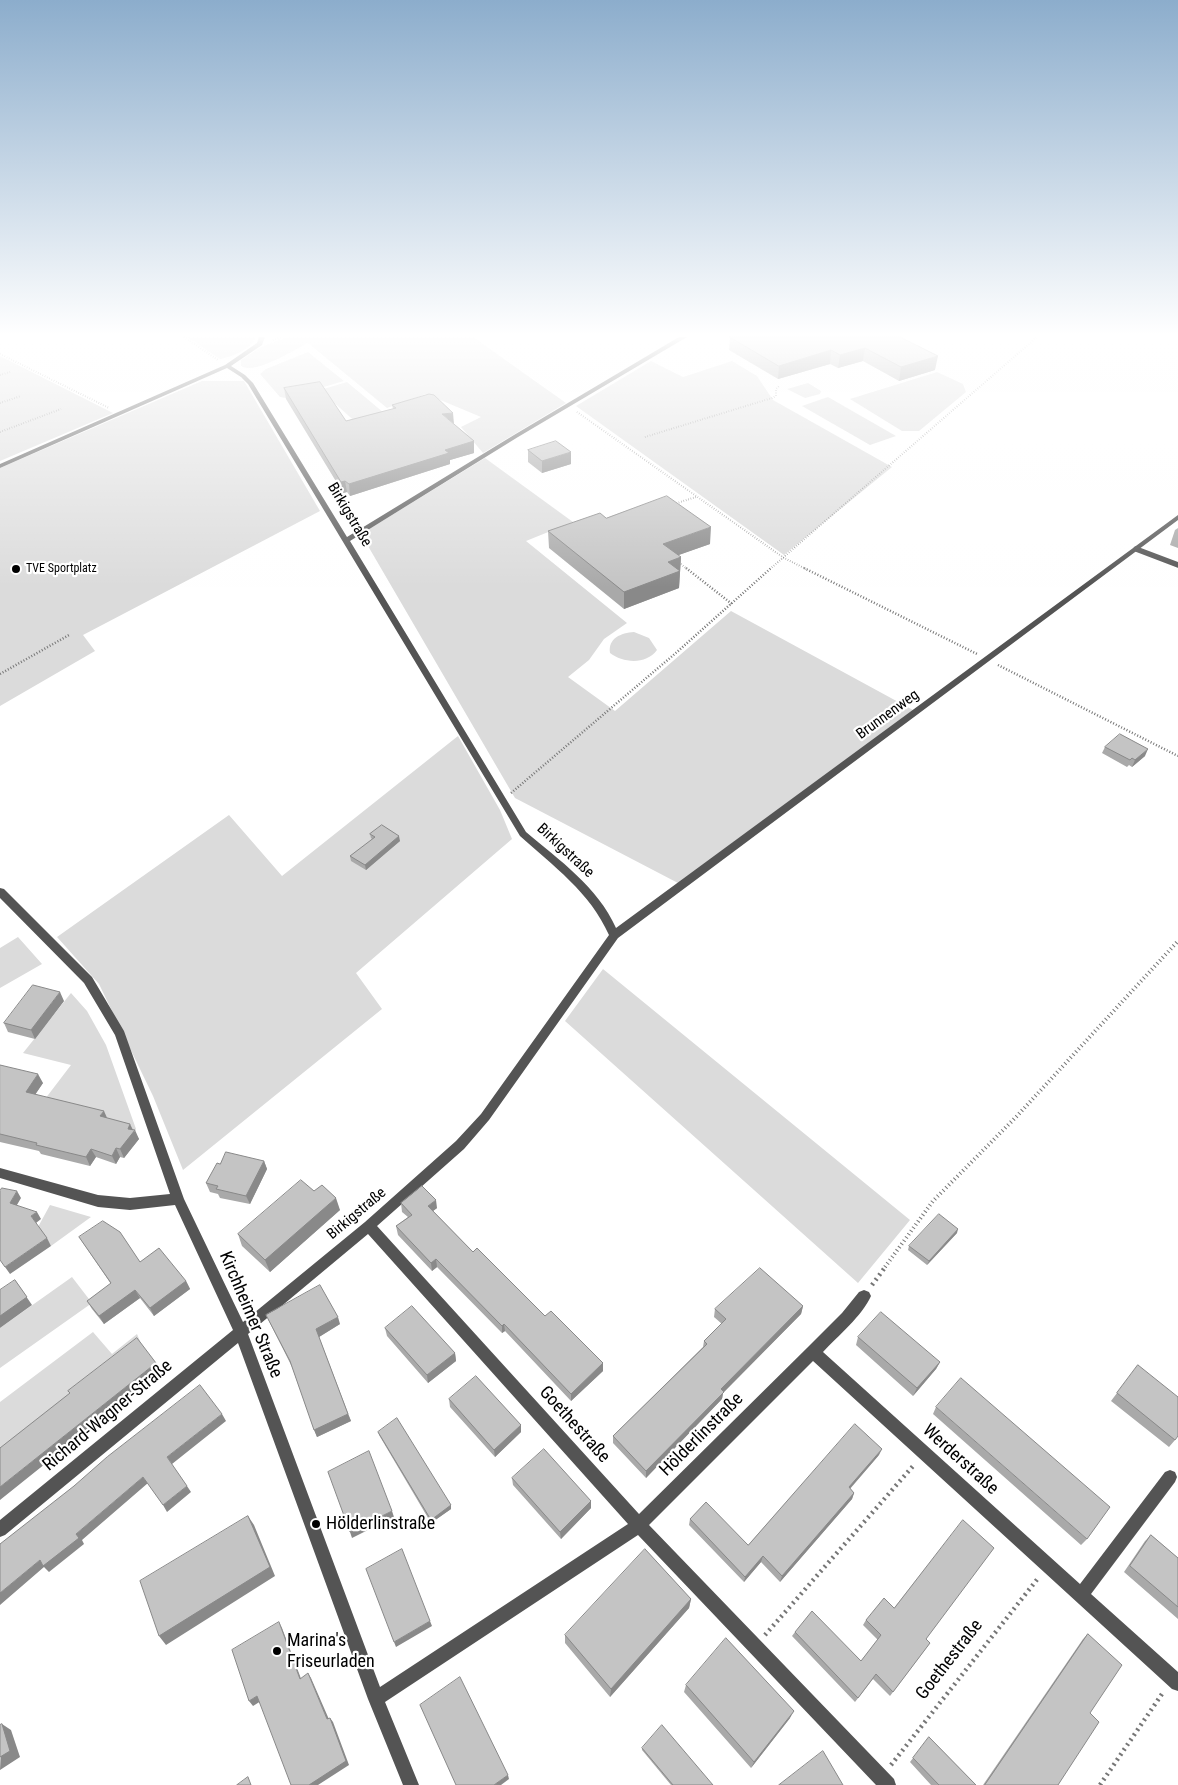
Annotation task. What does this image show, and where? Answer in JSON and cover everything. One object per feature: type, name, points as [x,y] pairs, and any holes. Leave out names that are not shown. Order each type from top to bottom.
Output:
[{"type":"street","points":[[0,466],[102,420]]},
{"type":"street","name":"Birkigstraße","points":[[240,1331],[369,1226],[460,1145],[484,1117],[614,935],[608,918],[579,885],[523,834],[273,420]]},
{"type":"street","points":[[345,540],[544,420]]},
{"type":"street","name":"Brunnenweg","points":[[614,935],[1178,517]]},
{"type":"street","name":"Kirchheimer Straße","points":[[0,892],[88,980],[120,1034],[178,1199],[240,1331],[376,1699],[411,1785]]},
{"type":"street","points":[[0,1173],[98,1201],[130,1204],[178,1199]]},
{"type":"street","name":"Goethestraße","points":[[369,1226],[639,1525],[884,1782]]},
{"type":"street","name":"Hölderlinstraße","points":[[376,1699],[639,1525],[813,1352],[847,1317],[864,1296]]},
{"type":"street","name":"Richard-Wagner-Straße","points":[[0,1530],[240,1331]]},
{"type":"street","name":"Werderstraße","points":[[813,1352],[1175,1680]]},
{"type":"street","points":[[1081,1595],[1170,1478]]},
{"type":"lane","points":[[1136,549],[1178,565]]},
{"type":"path","points":[[0,432],[31,420]]},
{"type":"path","points":[[588,420],[784,558],[1178,756]]},
{"type":"path","points":[[645,437],[699,420]]},
{"type":"path","points":[[502,800],[596,722],[941,420]]},
{"type":"path","points":[[669,506],[697,497]]},
{"type":"path","points":[[674,560],[732,604]]},
{"type":"path","points":[[0,674],[69,635]]},
{"type":"path","points":[[864,1296],[933,1201],[1017,1116],[1178,941]]},
{"type":"path","points":[[756,1646],[925,1453]]},
{"type":"path","name":"Goethestraße","points":[[884,1782],[1048,1565]]},
{"type":"path","points":[[1100,1785],[1175,1680]]},
{"type":"shaded area","points":[[0,420],[96,420],[0,461]]},
{"type":"shaded area","points":[[111,420],[267,420],[320,511],[83,635],[95,651],[0,706],[0,468]]},
{"type":"shaded area","points":[[354,420],[381,420],[360,426]]},
{"type":"shaded area","points":[[474,420],[537,420],[483,453],[461,427]]},
{"type":"shaded area","points":[[596,420],[809,420],[892,467],[784,555]]},
{"type":"shaded area","points":[[827,420],[869,420],[896,436],[870,445]]},
{"type":"shaded area","points":[[885,420],[932,420],[919,431],[902,431]]},
{"type":"shaded area","points":[[485,458],[573,522],[526,541],[627,623],[604,639],[589,660],[568,677],[615,711],[731,611],[913,710],[678,883],[515,798],[361,534]]},
{"type":"shaded area","points":[[634,632],[649,638],[657,650],[647,658],[634,661],[621,659],[610,653],[611,644],[616,637]]},
{"type":"shaded area","points":[[458,736],[500,810],[512,839],[356,973],[382,1009],[183,1170],[153,1096],[99,984],[57,937],[229,815],[282,876]]},
{"type":"shaded area","points":[[18,937],[42,964],[0,988],[0,948]]},
{"type":"shaded area","points":[[603,969],[910,1220],[858,1283],[565,1021]]},
{"type":"shaded area","points":[[71,993],[87,1011],[106,1045],[136,1129],[134,1133],[42,1103],[71,1065],[23,1053]]},
{"type":"shaded area","points":[[50,1205],[91,1217],[51,1246],[38,1227]]},
{"type":"shaded area","points":[[72,1277],[92,1303],[0,1368],[0,1328]]},
{"type":"shaded area","points":[[93,1332],[112,1354],[137,1334],[142,1346],[0,1464],[0,1402]]},
{"type":"building","points":[[304,420],[449,420],[474,441],[445,450],[449,453],[349,484],[345,481],[341,482]]},
{"type":"building","points":[[556,441],[571,452],[542,461],[528,450]]},
{"type":"building","points":[[667,496],[711,527],[663,544],[681,557],[668,562],[680,571],[624,592],[548,531],[600,513],[606,518]]},
{"type":"building","points":[[1120,734],[1148,749],[1135,760],[1132,758],[1130,760],[1105,747]]},
{"type":"building","points":[[382,825],[399,836],[365,865],[350,856],[375,837],[370,834]]},
{"type":"building","points":[[33,985],[60,992],[31,1030],[4,1023]]},
{"type":"building","points":[[0,1065],[38,1074],[26,1092],[104,1111],[100,1116],[130,1124],[128,1129],[135,1130],[120,1149],[116,1148],[112,1156],[91,1149],[86,1157],[0,1134]]},
{"type":"building","points":[[226,1152],[264,1161],[246,1196],[216,1189],[218,1186],[206,1183],[217,1163],[220,1164]]},
{"type":"building","points":[[301,1180],[314,1191],[322,1185],[336,1198],[265,1260],[238,1234]]},
{"type":"building","points":[[422,1186],[436,1200],[428,1206],[473,1252],[477,1248],[545,1316],[551,1311],[603,1363],[571,1394],[504,1324],[502,1326],[436,1259],[431,1263],[396,1226],[412,1215],[401,1203]]},
{"type":"building","points":[[2,1188],[17,1191],[10,1203],[37,1212],[31,1216],[47,1238],[5,1267],[0,1260],[0,1191]]},
{"type":"building","points":[[939,1214],[958,1229],[929,1261],[909,1246]]},
{"type":"building","points":[[103,1221],[120,1232],[140,1262],[159,1248],[186,1281],[150,1308],[135,1290],[99,1316],[87,1301],[111,1283],[79,1237]]},
{"type":"building","points":[[760,1268],[803,1306],[721,1389],[724,1392],[646,1471],[613,1436],[707,1344],[704,1341],[726,1319],[715,1309]]},
{"type":"building","points":[[15,1280],[27,1297],[0,1316],[0,1290]]},
{"type":"building","points":[[320,1285],[338,1317],[316,1329],[348,1414],[314,1430],[290,1361],[266,1315]]},
{"type":"building","points":[[412,1306],[455,1353],[427,1375],[385,1328]]},
{"type":"building","points":[[881,1312],[940,1362],[917,1388],[858,1337]]},
{"type":"building","points":[[137,1338],[156,1363],[0,1487],[0,1448],[70,1393],[68,1391]]},
{"type":"building","points":[[1138,1365],[1178,1397],[1178,1436],[1175,1440],[1117,1393]]},
{"type":"building","points":[[476,1376],[521,1425],[494,1450],[449,1399]]},
{"type":"building","points":[[961,1378],[1110,1507],[1087,1539],[936,1407]]},
{"type":"building","points":[[200,1385],[222,1414],[167,1457],[187,1486],[163,1505],[143,1477],[76,1534],[79,1538],[43,1566],[40,1560],[0,1593],[0,1544],[74,1486],[107,1457]]},
{"type":"building","points":[[397,1418],[451,1505],[431,1520],[378,1432]]},
{"type":"building","points":[[855,1424],[882,1449],[849,1487],[854,1493],[782,1576],[763,1556],[745,1577],[690,1519],[706,1502],[748,1545]]},
{"type":"building","points":[[544,1449],[591,1501],[560,1532],[512,1478]]},
{"type":"building","points":[[369,1451],[392,1511],[350,1532],[328,1472]]},
{"type":"building","points":[[248,1516],[270,1567],[159,1636],[140,1581]]},
{"type":"building","points":[[963,1520],[994,1548],[926,1639],[930,1643],[893,1692],[876,1674],[858,1698],[795,1632],[812,1611],[861,1661],[881,1635],[866,1620],[884,1598],[894,1608]]},
{"type":"building","points":[[1151,1535],[1178,1558],[1178,1607],[1130,1566]]},
{"type":"building","points":[[402,1549],[430,1621],[394,1642],[366,1569]]},
{"type":"building","points":[[645,1549],[691,1599],[611,1689],[565,1635]]},
{"type":"building","points":[[279,1622],[300,1679],[308,1673],[327,1719],[330,1718],[346,1761],[309,1785],[291,1785],[257,1696],[249,1701],[232,1650]]},
{"type":"building","points":[[1088,1634],[1122,1665],[1090,1713],[1099,1722],[1058,1785],[985,1785]]},
{"type":"building","points":[[726,1638],[794,1711],[754,1762],[686,1685]]},
{"type":"building","points":[[460,1677],[508,1775],[494,1785],[456,1785],[420,1705]]},
{"type":"building","points":[[2,1724],[10,1751],[0,1757],[0,1725]]},
{"type":"building","points":[[662,1725],[713,1785],[673,1785],[642,1748]]},
{"type":"building","points":[[929,1737],[976,1785],[939,1785],[913,1758]]},
{"type":"building","points":[[823,1751],[843,1785],[779,1785]]},
{"type":"building","points":[[248,1777],[251,1785],[237,1785]]},
{"type":"place","name":"TVE Sportplatz","points":[[16,569]]},
{"type":"place","name":"Hölderlinstraße","points":[[316,1524]]},
{"type":"place","name":"Marina's Friseurladen","points":[[277,1651]]}]
